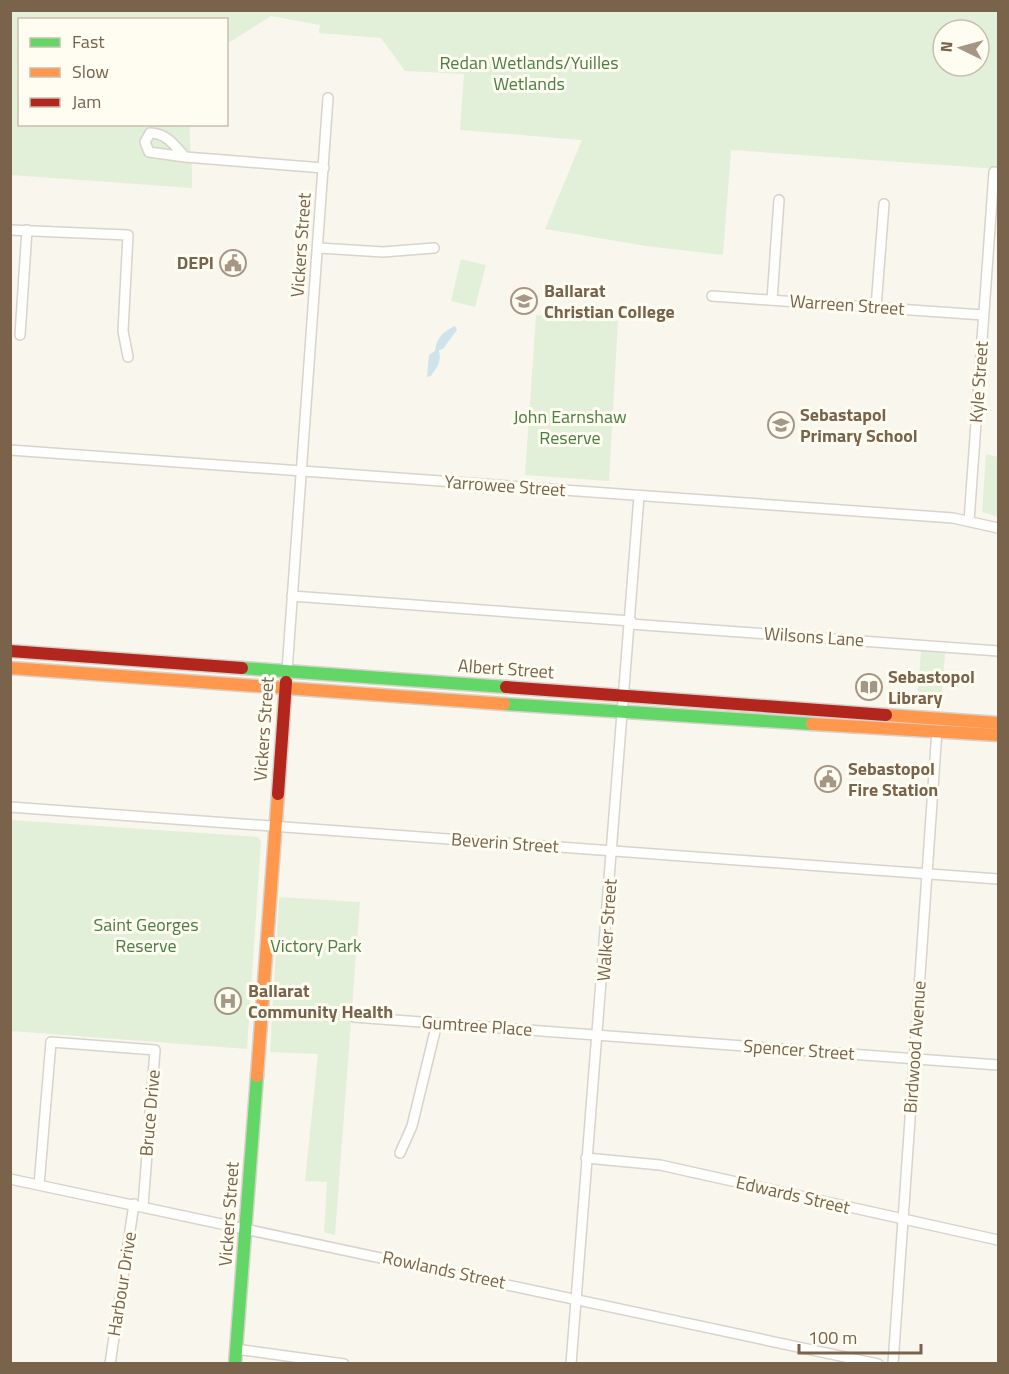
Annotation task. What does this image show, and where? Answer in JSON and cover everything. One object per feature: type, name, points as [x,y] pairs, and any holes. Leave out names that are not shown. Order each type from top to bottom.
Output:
[{"type":"main road","name":"Albert Street","points":[[10,651],[999,723]]},
{"type":"main road","name":"Albert Street","points":[[10,668],[623,712],[999,735]]},
{"type":"main road","name":"Vickers Street","points":[[235,1364],[287,671]]},
{"type":"street","name":"Vickers Street","points":[[287,671],[328,98]]},
{"type":"street","points":[[185,157],[324,168]]},
{"type":"street","name":"Kyle Street","points":[[969,521],[983,315],[994,239],[994,172]]},
{"type":"street","points":[[772,300],[779,200]]},
{"type":"street","points":[[876,307],[884,204]]},
{"type":"street","points":[[10,230],[128,235],[123,333],[128,357]]},
{"type":"street","points":[[20,336],[27,230]]},
{"type":"street","points":[[319,248],[383,252],[434,248]]},
{"type":"street","name":"Warreen Street","points":[[711,296],[983,315]]},
{"type":"street","name":"Yarrowee Street","points":[[10,450],[969,521],[999,528]]},
{"type":"street","name":"Walker Street","points":[[571,1364],[586,1158],[599,1036],[639,496]]},
{"type":"street","name":"Wilsons Lane","points":[[292,596],[999,651]]},
{"type":"street","name":"Birdwood Avenue","points":[[893,1364],[901,1220],[937,730]]},
{"type":"street","name":"Beverin Street","points":[[10,807],[999,879]]},
{"type":"street","name":"Gumtree Place","points":[[354,1017],[599,1036]]},
{"type":"street","points":[[400,1153],[412,1126],[437,1023]]},
{"type":"street","name":"Spencer Street","points":[[599,1036],[999,1065]]},
{"type":"street","name":"Bruce Drive","points":[[39,1185],[51,1042],[155,1050],[138,1205]]},
{"type":"street","name":"Edwards Street","points":[[586,1158],[660,1165],[999,1240]]},
{"type":"street","name":"Rowlands Street","points":[[10,1179],[878,1364]]},
{"type":"street","name":"Harbour Drive","points":[[110,1364],[138,1205]]},
{"type":"street","points":[[236,1349],[344,1364]]},
{"type":"green space","name":"Redan Wetlands/Yuilles Wetlands","points":[[10,11],[998,11],[998,169],[731,150],[723,255],[646,246],[545,229],[582,140],[460,130],[464,74],[405,71],[381,38],[319,33],[320,25],[271,16],[228,43],[228,18],[18,18],[18,126],[190,126],[192,188],[11,175]]},
{"type":"green space","points":[[461,259],[486,265],[475,307],[451,301]]},
{"type":"green space","name":"John Earnshaw Reserve","points":[[536,315],[618,321],[609,481],[525,475]]},
{"type":"green space","points":[[986,454],[998,457],[998,517],[982,512]]},
{"type":"green space","points":[[921,651],[945,653],[941,702],[917,700]]},
{"type":"green space","name":"Saint Georges Reserve","points":[[11,820],[258,837],[261,841],[247,1049],[11,1031]]},
{"type":"green space","name":"Victory Park","points":[[279,897],[360,902],[335,1235],[324,1232],[327,1182],[305,1181],[318,1054],[270,1052]]},
{"type":"shaded area","points":[[455,326],[457,330],[443,349],[439,350],[438,366],[431,376],[427,377],[429,355],[435,351],[441,336]]},
{"type":"traffic: fast","points":[[242,668],[506,687]]},
{"type":"traffic: fast","points":[[504,704],[812,724]]},
{"type":"traffic: fast","points":[[235,1364],[257,1076]]},
{"type":"traffic: slow","points":[[10,668],[504,704]]},
{"type":"traffic: slow","points":[[886,715],[998,723]]},
{"type":"traffic: slow","points":[[812,724],[998,735]]},
{"type":"traffic: slow","points":[[257,1076],[278,794]]},
{"type":"traffic: jam","points":[[10,651],[242,668]]},
{"type":"traffic: jam","points":[[278,794],[286,682]]},
{"type":"traffic: jam","points":[[506,687],[886,715]]},
{"type":"place","name":"DEPI","points":[[233,263]]},
{"type":"place","name":"Ballarat Christian College","points":[[524,301]]},
{"type":"place","name":"Sebastapol Primary School","points":[[781,425]]},
{"type":"place","name":"Sebastopol Library","points":[[869,687]]},
{"type":"place","name":"Sebastopol Fire Station","points":[[828,779]]},
{"type":"place","name":"Ballarat Community Health","points":[[228,1001]]}]
